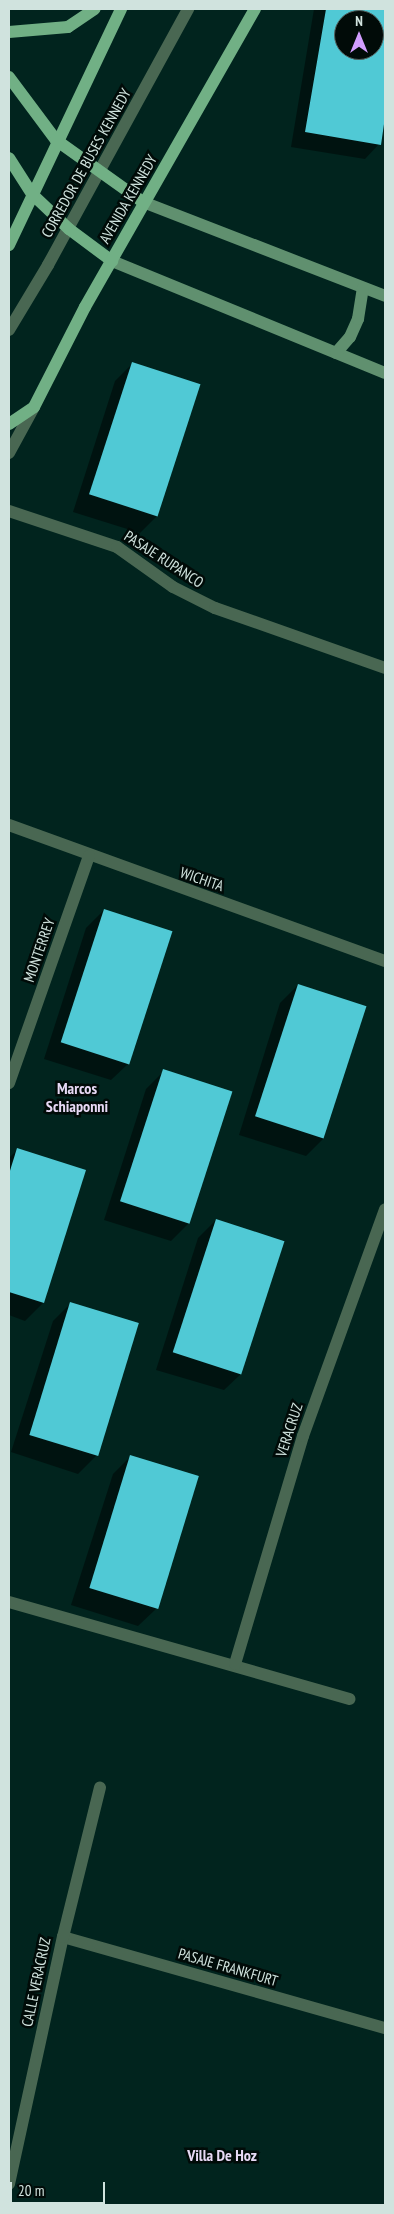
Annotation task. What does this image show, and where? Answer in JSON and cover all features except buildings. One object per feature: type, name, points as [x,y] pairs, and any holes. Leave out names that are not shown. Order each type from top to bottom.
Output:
[{"type":"main road","points":[[9,32],[68,27],[95,9]]},
{"type":"main road","points":[[9,244],[56,140],[121,9]]},
{"type":"main road","name":"AVENIDA KENNEDY","points":[[9,424],[34,407],[143,202],[255,9]]},
{"type":"main road","points":[[9,77],[56,140],[143,202],[385,296]]},
{"type":"main road","points":[[9,158],[32,194],[69,228],[112,261],[385,373]]},
{"type":"main road","points":[[336,353],[350,337],[358,320],[363,288]]},
{"type":"street","name":"CORREDOR DE BUSES KENNEDY","points":[[9,330],[69,228],[188,9]]},
{"type":"street","name":"AVENIDA KENNEDY","points":[[9,453],[34,407]]},
{"type":"street","name":"PASAJE RUPANCO","points":[[9,511],[117,546],[174,587],[214,608],[385,668]]},
{"type":"street","name":"WICHITA","points":[[9,825],[89,856],[385,961]]},
{"type":"street","name":"MONTERREY","points":[[9,1083],[89,856]]},
{"type":"street","name":"VERACRUZ","points":[[235,1664],[303,1436],[385,1209]]},
{"type":"street","points":[[9,1602],[235,1664],[349,1699]]},
{"type":"street","name":"CALLE VERACRUZ","points":[[9,2184],[63,1937],[100,1788]]},
{"type":"street","name":"PASAJE FRANKFURT","points":[[63,1937],[385,2028]]},
{"type":"district","name":"Marcos Schiaponni","points":[[77,1097]]},
{"type":"district","name":"Villa De Hoz","points":[[222,2155]]}]
